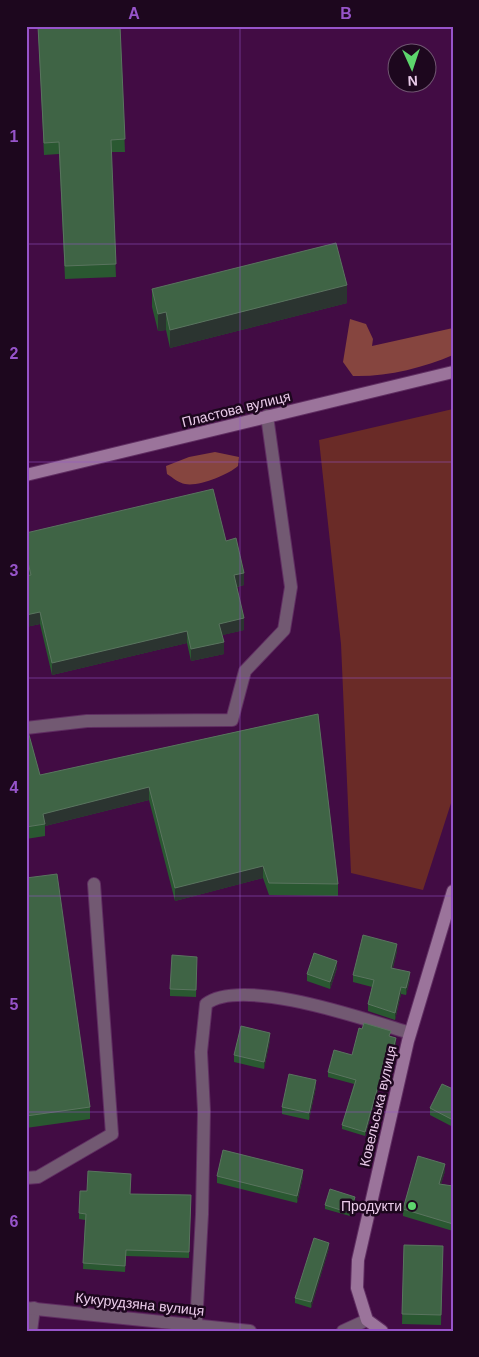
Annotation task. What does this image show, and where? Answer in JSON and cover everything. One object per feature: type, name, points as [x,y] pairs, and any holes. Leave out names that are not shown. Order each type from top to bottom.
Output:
[{"type":"main road","name":"Пластова вулиця","points":[[26,475],[453,372]]},
{"type":"main road","name":"Ковельська вулиця","points":[[365,1325],[357,1288],[358,1260],[410,1032],[453,891]]},
{"type":"main road","points":[[365,1325],[382,1331]]},
{"type":"street","points":[[26,728],[87,721],[232,720],[245,672],[284,630],[291,587],[267,416]]},
{"type":"street","points":[[26,1178],[38,1177],[112,1134],[94,884]]},
{"type":"street","points":[[196,1325],[202,1214],[204,1112],[201,1052],[206,1004],[214,998],[227,996],[287,999],[410,1032]]},
{"type":"street","points":[[30,1308],[31,1331]]},
{"type":"street","name":"Кукурудзяна вулиця","points":[[30,1308],[250,1331]]},
{"type":"street","points":[[343,1331],[365,1325]]},
{"type":"shaded area","points":[[350,319],[366,324],[373,339],[372,346],[453,328],[453,355],[404,371],[353,376],[343,362]]},
{"type":"shaded area","points":[[453,409],[453,797],[423,890],[351,873],[341,644],[319,440]]},
{"type":"shaded area","points":[[215,452],[239,457],[238,466],[220,476],[197,484],[183,483],[167,474],[166,466],[189,457]]},
{"type":"building","points":[[38,26],[120,26],[125,139],[111,140],[116,264],[65,266],[59,142],[44,143]]},
{"type":"building","points":[[336,243],[347,285],[170,330],[166,312],[158,314],[152,289]]},
{"type":"building","points":[[213,489],[226,541],[236,538],[244,573],[234,575],[244,618],[219,624],[224,642],[191,649],[187,631],[52,663],[40,612],[26,615],[26,576],[31,575],[26,554],[26,533]]},
{"type":"building","points":[[318,714],[338,884],[269,883],[263,866],[175,888],[149,787],[43,814],[45,824],[26,827],[26,724],[40,775]]},
{"type":"building","points":[[57,874],[90,1107],[26,1116],[26,878]]},
{"type":"building","points":[[363,935],[397,944],[391,968],[410,972],[406,988],[401,987],[395,1013],[368,1004],[374,980],[353,975]]},
{"type":"building","points":[[314,953],[337,961],[330,982],[307,974]]},
{"type":"building","points":[[172,955],[197,957],[196,990],[170,989]]},
{"type":"building","points":[[364,1023],[391,1031],[389,1036],[396,1038],[383,1087],[378,1086],[365,1132],[342,1125],[356,1080],[328,1072],[334,1050],[352,1055],[359,1028],[362,1029]]},
{"type":"building","points":[[241,1026],[270,1033],[264,1062],[234,1055]]},
{"type":"building","points":[[289,1074],[316,1080],[309,1113],[282,1107]]},
{"type":"building","points":[[442,1084],[453,1089],[453,1120],[430,1108]]},
{"type":"building","points":[[223,1150],[303,1170],[297,1196],[217,1176]]},
{"type":"building","points":[[418,1156],[445,1164],[439,1184],[453,1186],[453,1224],[403,1209]]},
{"type":"building","points":[[88,1171],[131,1174],[130,1194],[191,1195],[189,1252],[126,1250],[125,1266],[83,1263],[86,1214],[79,1213],[80,1191],[87,1191]]},
{"type":"building","points":[[330,1189],[355,1197],[350,1213],[325,1205]]},
{"type":"building","points":[[314,1238],[329,1243],[311,1302],[295,1298]]},
{"type":"building","points":[[404,1245],[443,1246],[441,1315],[402,1314]]},
{"type":"place","name":"Продукти","points":[[412,1206]]}]
